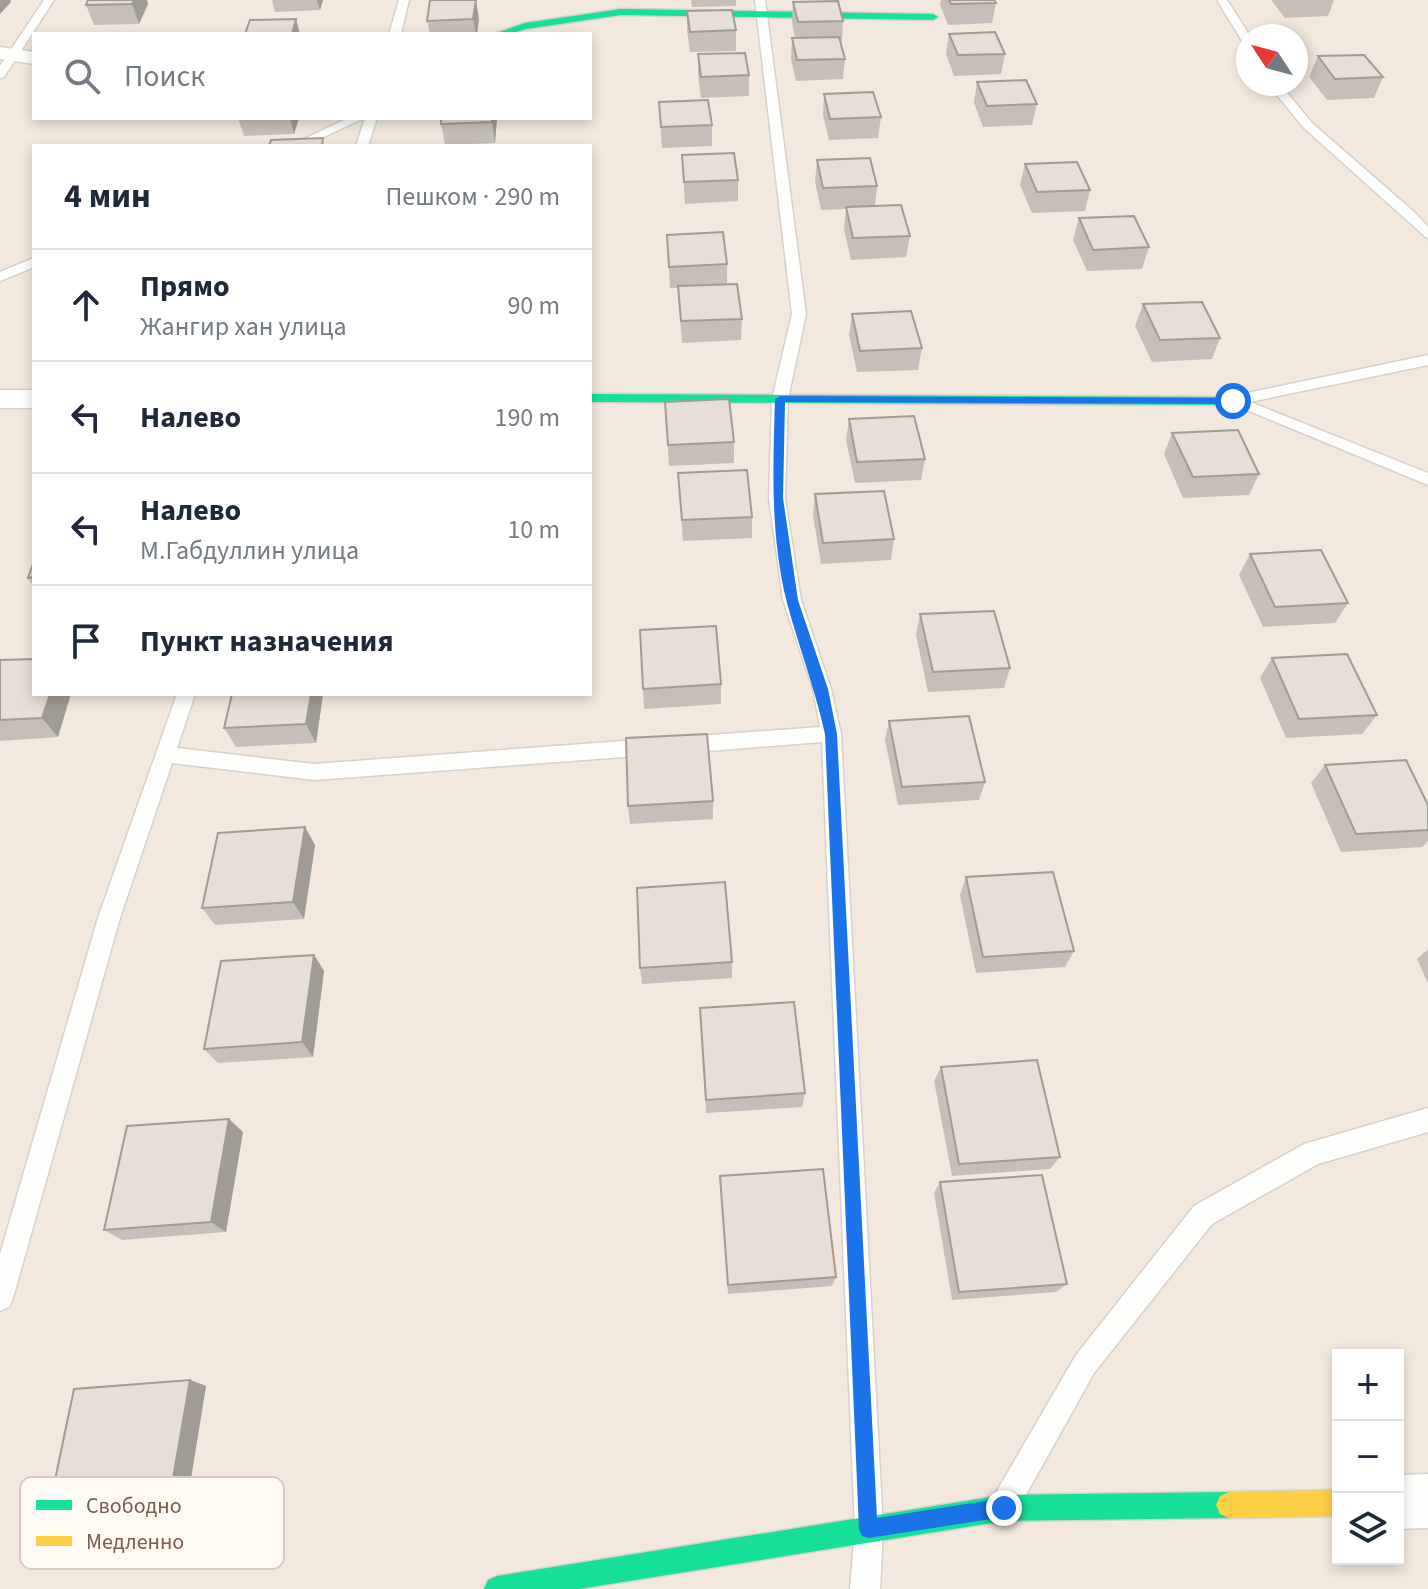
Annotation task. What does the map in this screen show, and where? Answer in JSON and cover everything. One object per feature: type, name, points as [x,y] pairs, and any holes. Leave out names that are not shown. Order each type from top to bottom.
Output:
[{"type":"street","points":[[506,32],[525,26],[621,12],[761,7],[933,17]]},
{"type":"street","points":[[592,398],[1233,401]]},
{"type":"street","points":[[0,399],[32,399]]},
{"type":"street","points":[[1404,1502],[1428,1501]]},
{"type":"street","points":[[497,1589],[557,1585],[1004,1508],[1332,1503]]},
{"type":"lane","points":[[0,75],[16,56],[49,0]]},
{"type":"lane","points":[[396,32],[404,0]]},
{"type":"lane","points":[[1222,0],[1237,24]]},
{"type":"lane","points":[[761,7],[799,314],[780,399],[777,498],[792,600],[822,689],[831,734],[869,1529],[865,1589]]},
{"type":"lane","points":[[1282,96],[1292,112],[1406,208],[1428,235]]},
{"type":"lane","points":[[300,144],[354,120]]},
{"type":"lane","points":[[363,144],[370,120]]},
{"type":"lane","points":[[0,277],[32,263]]},
{"type":"lane","points":[[1233,401],[1428,360]]},
{"type":"lane","points":[[1233,401],[1428,479]]},
{"type":"lane","points":[[0,1298],[109,918],[185,696]]},
{"type":"lane","points":[[165,754],[314,772],[831,734]]},
{"type":"lane","points":[[1004,1508],[1085,1364],[1203,1215],[1313,1153],[1428,1120]]},
{"type":"shaded area","points":[[0,0],[1428,0],[1428,1589],[0,1589]]},
{"type":"building","points":[[88,0],[134,0],[132,4],[86,5]]},
{"type":"building","points":[[430,0],[476,0],[473,19],[427,21]]},
{"type":"building","points":[[949,0],[994,0],[996,3],[951,4]]},
{"type":"building","points":[[838,1],[843,21],[798,22],[793,2]]},
{"type":"building","points":[[732,10],[736,30],[690,32],[687,11]]},
{"type":"building","points":[[296,19],[293,32],[246,32],[250,20]]},
{"type":"building","points":[[995,32],[1005,54],[958,55],[949,34]]},
{"type":"building","points":[[839,37],[845,59],[797,60],[792,38]]},
{"type":"building","points":[[745,53],[749,75],[701,77],[698,54]]},
{"type":"building","points":[[1364,55],[1383,77],[1335,79],[1318,56]]},
{"type":"building","points":[[1026,80],[1037,104],[987,106],[977,82]]},
{"type":"building","points":[[873,92],[881,117],[830,119],[824,94]]},
{"type":"building","points":[[708,100],[712,125],[661,127],[659,102]]},
{"type":"building","points":[[441,120],[492,120],[492,122],[441,124]]},
{"type":"building","points":[[323,138],[322,144],[270,144],[271,140]]},
{"type":"building","points":[[734,153],[738,180],[684,182],[682,155]]},
{"type":"building","points":[[870,158],[877,186],[823,188],[817,160]]},
{"type":"building","points":[[1077,162],[1090,190],[1037,192],[1025,164]]},
{"type":"building","points":[[901,205],[910,236],[853,238],[846,207]]},
{"type":"building","points":[[1134,216],[1149,247],[1093,250],[1079,218]]},
{"type":"building","points":[[723,232],[727,264],[669,267],[667,235]]},
{"type":"building","points":[[737,284],[742,319],[681,321],[678,286]]},
{"type":"building","points":[[1202,302],[1220,338],[1160,340],[1143,304]]},
{"type":"building","points":[[911,311],[922,348],[860,351],[852,314]]},
{"type":"building","points":[[729,399],[734,442],[668,445],[665,402]]},
{"type":"building","points":[[914,416],[925,459],[857,462],[849,419]]},
{"type":"building","points":[[1238,430],[1259,474],[1193,477],[1172,433]]},
{"type":"building","points":[[747,470],[752,517],[682,520],[678,473]]},
{"type":"building","points":[[884,491],[894,539],[823,543],[815,494]]},
{"type":"building","points":[[1321,550],[1348,603],[1275,607],[1250,554]]},
{"type":"building","points":[[994,611],[1010,668],[933,672],[920,614]]},
{"type":"building","points":[[716,626],[721,684],[643,689],[640,630]]},
{"type":"building","points":[[1347,654],[1377,715],[1299,719],[1272,658]]},
{"type":"building","points":[[32,659],[32,696],[49,696],[42,718],[0,720],[0,660]]},
{"type":"building","points":[[232,696],[311,696],[306,724],[224,728]]},
{"type":"building","points":[[969,716],[985,782],[902,787],[889,721]]},
{"type":"building","points":[[707,734],[713,801],[628,806],[626,738]]},
{"type":"building","points":[[1406,760],[1428,805],[1428,830],[1356,834],[1325,765]]},
{"type":"building","points":[[305,827],[293,902],[202,908],[218,833]]},
{"type":"building","points":[[1053,872],[1074,951],[983,957],[966,877]]},
{"type":"building","points":[[725,882],[732,962],[640,968],[637,888]]},
{"type":"building","points":[[314,955],[302,1042],[204,1049],[221,961]]},
{"type":"building","points":[[794,1002],[805,1093],[706,1100],[700,1008]]},
{"type":"building","points":[[1037,1060],[1060,1157],[959,1164],[941,1067]]},
{"type":"building","points":[[229,1119],[211,1222],[104,1230],[127,1126]]},
{"type":"building","points":[[823,1169],[836,1277],[728,1285],[720,1176]]},
{"type":"building","points":[[1042,1175],[1067,1284],[959,1292],[940,1182]]},
{"type":"building","points":[[190,1380],[173,1477],[56,1477],[74,1389]]},
{"type":"traffic: fast","points":[[506,32],[525,26],[621,12],[933,17]]},
{"type":"traffic: fast","points":[[592,398],[1233,401]]},
{"type":"traffic: fast","points":[[497,1589],[1004,1508],[1229,1505]]},
{"type":"traffic: slow","points":[[1229,1505],[1332,1503]]},
{"type":"route","points":[[1004,1508],[869,1529],[831,734],[822,689],[792,600],[777,498],[780,399],[1233,401]]}]
